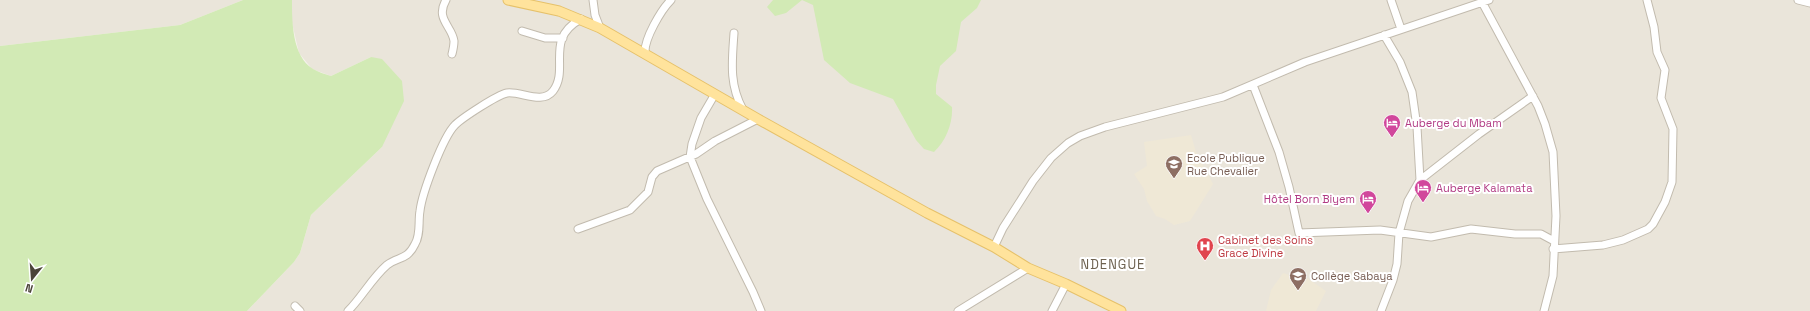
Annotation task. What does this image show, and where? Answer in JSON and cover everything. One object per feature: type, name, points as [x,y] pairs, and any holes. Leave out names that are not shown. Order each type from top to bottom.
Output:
[{"type":"main road","points":[[508,0],[560,11],[600,28],[743,111],[927,213],[994,247],[1028,268],[1066,284],[1121,311]]},
{"type":"street","points":[[446,0],[443,15],[445,24],[454,41],[452,54]]},
{"type":"street","points":[[594,0],[595,14],[600,28]]},
{"type":"street","points":[[645,53],[650,33],[662,10],[671,0]]},
{"type":"street","points":[[1391,0],[1401,28]]},
{"type":"street","points":[[1553,249],[1603,245],[1622,240],[1648,229],[1653,224],[1665,202],[1672,182],[1672,129],[1661,98],[1665,70],[1657,52],[1654,27],[1647,0]]},
{"type":"street","points":[[1798,0],[1810,3]]},
{"type":"street","points":[[994,247],[1003,228],[1033,181],[1051,158],[1068,142],[1105,127],[1206,102],[1253,85],[1305,62],[1401,28],[1486,1],[1533,96],[1545,124],[1553,152],[1556,216],[1553,249],[1553,276],[1544,311]]},
{"type":"street","points":[[348,311],[388,264],[405,257],[416,244],[418,238],[421,204],[439,153],[447,135],[454,126],[461,119],[506,94],[535,97],[550,94],[558,80],[560,45],[569,26],[581,19]]},
{"type":"street","points":[[522,31],[545,38],[563,38]]},
{"type":"street","points":[[734,33],[732,81],[736,98],[743,111]]},
{"type":"street","points":[[1384,35],[1400,62],[1412,92],[1417,120],[1420,180]]},
{"type":"street","points":[[1253,85],[1279,152],[1289,187],[1299,233],[1356,230],[1432,237],[1471,229],[1515,234],[1541,234],[1554,241]]},
{"type":"street","points":[[715,94],[701,118],[692,144],[690,157],[707,200],[761,311]]},
{"type":"street","points":[[1381,311],[1393,280],[1398,257],[1399,233],[1408,200],[1420,180],[1479,134],[1533,96]]},
{"type":"street","points":[[578,229],[630,210],[648,192],[653,175],[690,157],[714,142],[758,119]]},
{"type":"street","points":[[958,311],[1028,268]]},
{"type":"street","points":[[1052,311],[1066,284]]},
{"type":"shaded area","points":[[0,0],[243,0],[180,25],[0,46]]},
{"type":"shaded area","points":[[292,0],[1810,0],[1810,311],[247,311],[294,262],[300,253],[311,215],[382,147],[371,57],[331,76],[312,69],[299,53],[292,23]]},
{"type":"shaded area","name":"Ecole Publique Rue Chevalier","points":[[1191,135],[1196,152],[1213,184],[1190,221],[1174,225],[1165,219],[1156,216],[1147,201],[1144,189],[1134,174],[1147,166],[1144,142]]},
{"type":"shaded area","name":"Collège Sabaya","points":[[1295,270],[1326,291],[1316,311],[1266,311],[1271,290],[1283,273],[1289,275]]},
{"type":"green space","points":[[243,0],[292,0],[293,28],[297,47],[306,63],[313,69],[331,76],[371,57],[382,59],[402,81],[404,101],[382,147],[311,215],[300,253],[294,262],[247,311],[0,311],[0,46],[180,25]]},
{"type":"green space","points":[[773,0],[802,0],[786,13],[775,16],[767,7]]},
{"type":"green space","points":[[802,0],[981,0],[977,8],[961,22],[956,51],[940,66],[936,85],[936,94],[952,107],[952,113],[948,131],[942,143],[934,152],[924,149],[916,140],[893,99],[850,83],[824,60],[813,5]]},
{"type":"place","name":"Auberge du Mbam","points":[[1392,138]]},
{"type":"place","name":"Ecole Publique Rue Chevalier","points":[[1174,179]]},
{"type":"place","name":"Auberge Kalamata","points":[[1423,203]]},
{"type":"place","name":"Hôtel Born Biyem","points":[[1368,214]]},
{"type":"place","name":"Cabinet des Soins Grace Divine","points":[[1205,261]]},
{"type":"place","name":"Collège Sabaya","points":[[1298,291]]},
{"type":"district","name":"NDENGUE","points":[[1113,264]]}]
